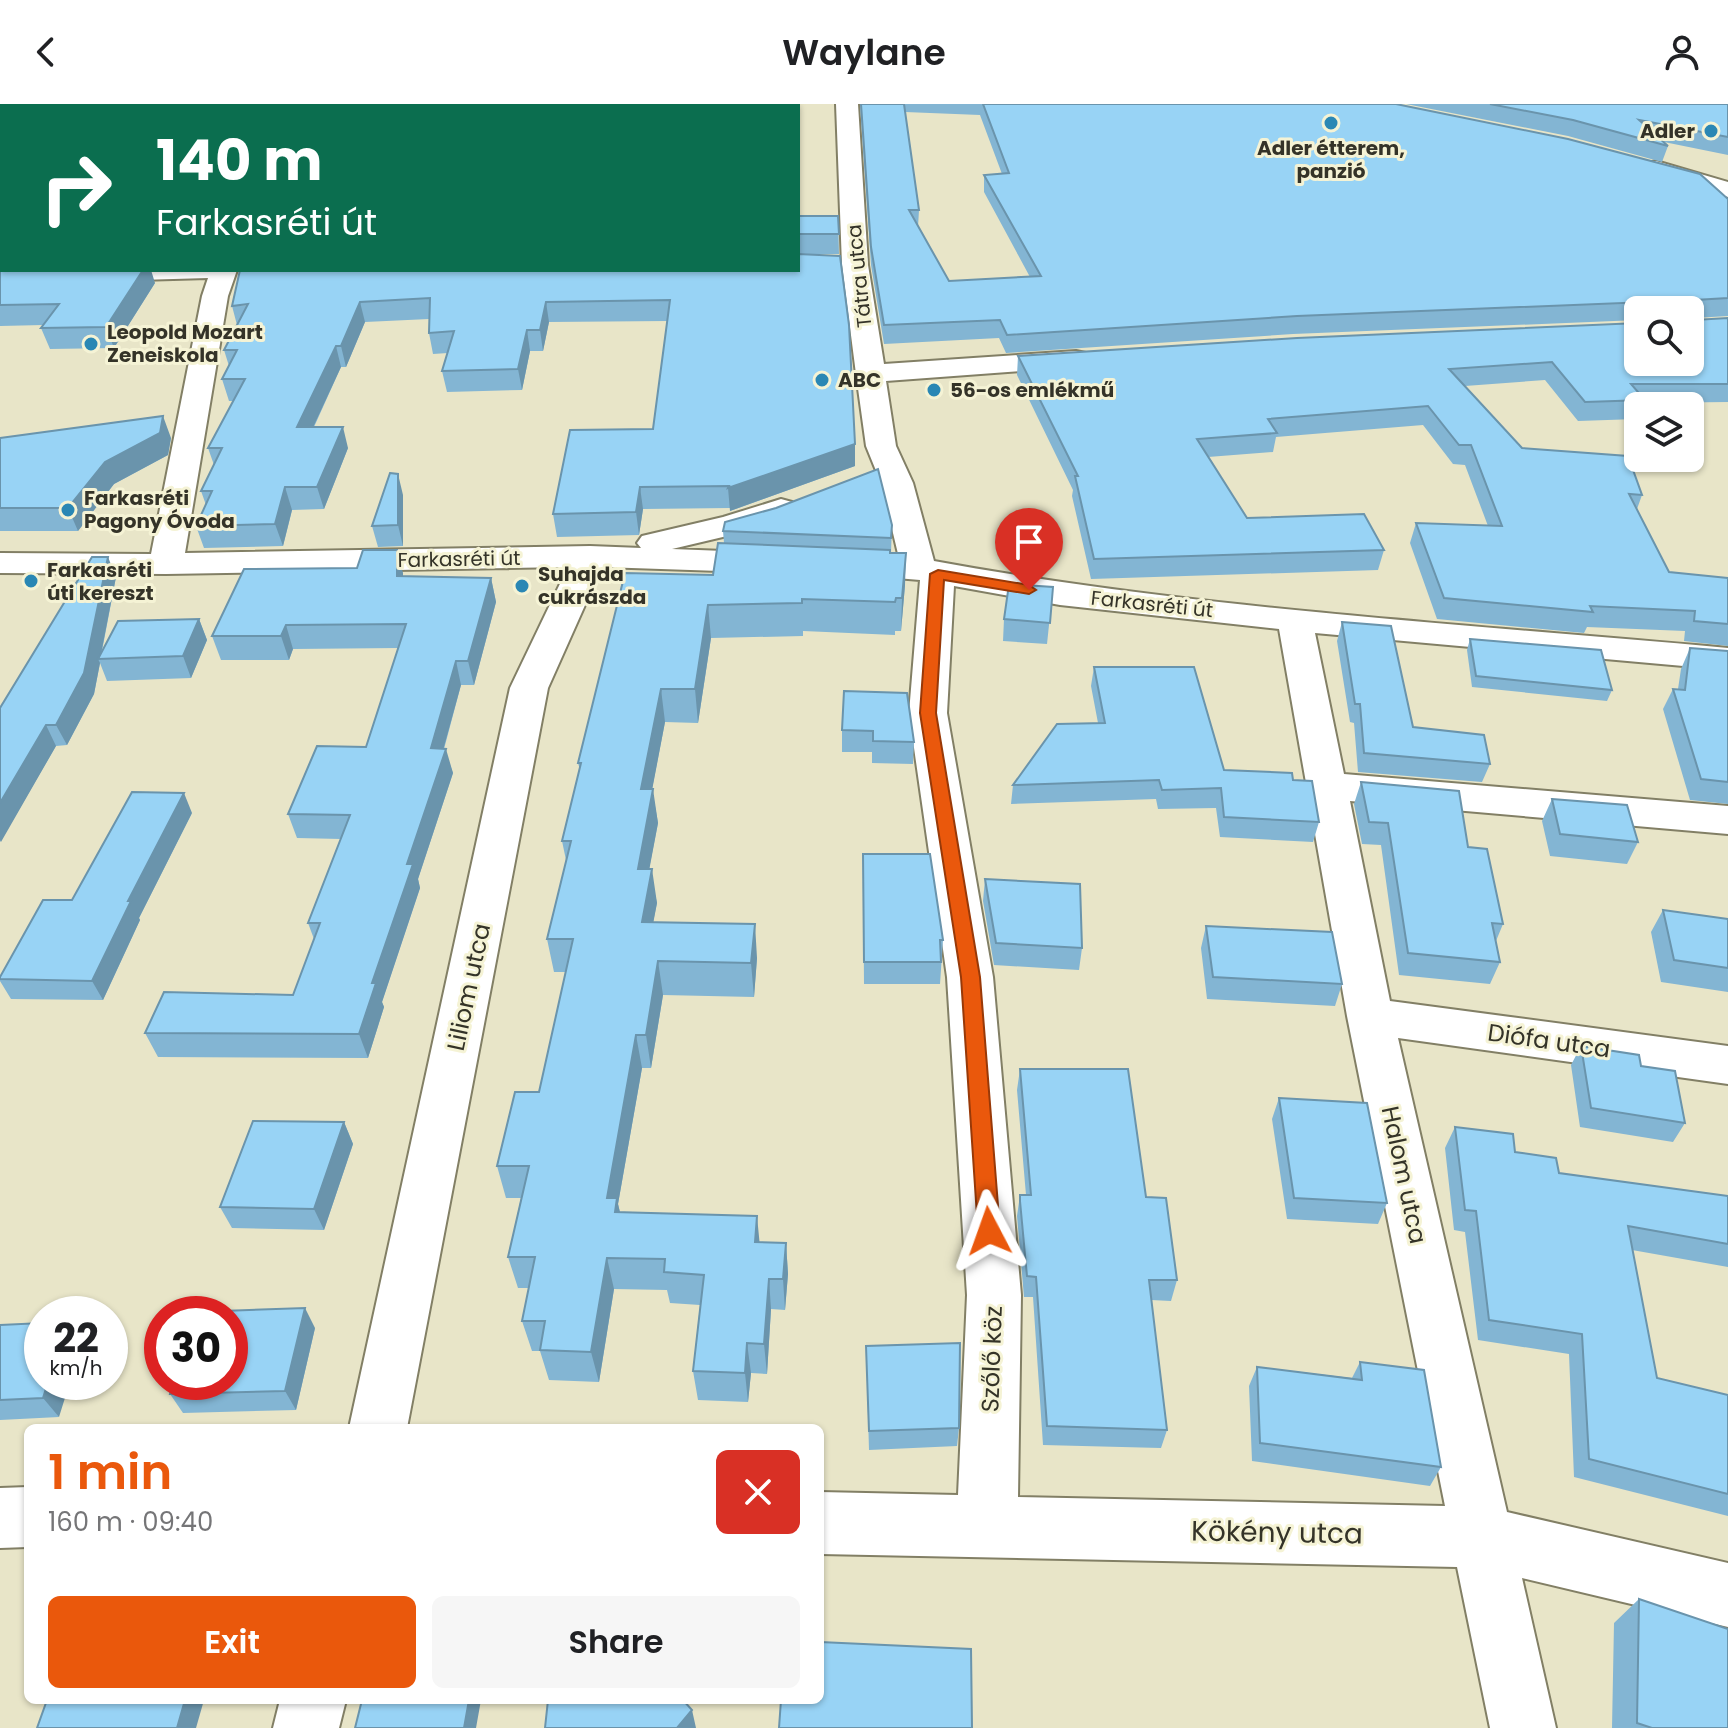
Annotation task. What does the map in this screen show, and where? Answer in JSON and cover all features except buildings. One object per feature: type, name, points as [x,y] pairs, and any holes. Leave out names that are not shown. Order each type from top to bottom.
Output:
[{"type":"street","name":"Tátra utca","points":[[847,104],[840,265],[870,374],[881,446],[928,572]]},
{"type":"street","points":[[1728,177],[1637,163],[1728,190]]},
{"type":"street","points":[[0,276],[149,272]]},
{"type":"street","points":[[166,564],[215,296],[222,272]]},
{"type":"street","points":[[870,374],[1099,358]]},
{"type":"street","points":[[859,480],[871,474],[881,446]]},
{"type":"street","points":[[687,548],[804,501]]},
{"type":"street","name":"Farkasréti út","points":[[1,565],[590,556],[687,548],[928,572],[1060,595],[1295,620],[1728,659]]},
{"type":"street","name":"Liliom utca","points":[[379,1424],[529,688],[590,556]]},
{"type":"street","name":"Szőlő köz","points":[[928,572],[928,713],[970,977],[994,1295],[987,1525]]},
{"type":"street","name":"Halom utca","points":[[1295,620],[1370,1016],[1523,1728]]},
{"type":"street","points":[[1326,786],[1728,820]]},
{"type":"street","name":"Diófa utca","points":[[1370,1016],[1728,1065]]},
{"type":"street","points":[[0,1518],[24,1517]]},
{"type":"street","name":"Kökény utca","points":[[824,1523],[1480,1537],[1728,1595]]},
{"type":"street","points":[[306,1728],[312,1704]]},
{"type":"place","name":"Adler étterem, panzió","points":[[1331,123]]},
{"type":"place","name":"Adler","points":[[1711,131]]},
{"type":"place","name":"Leopold Mozart Zeneiskola","points":[[91,344]]},
{"type":"place","name":"ABC","points":[[822,380]]},
{"type":"place","name":"56-os emlékmű","points":[[934,390]]},
{"type":"place","name":"Farkasréti Pagony Óvoda","points":[[68,510]]},
{"type":"place","name":"Farkasréti úti kereszt","points":[[31,581]]},
{"type":"place","name":"Suhajda cukrászda","points":[[522,586]]},
{"type":"route","points":[[989,1231],[970,977],[928,713],[938,574],[1029,590]]}]
